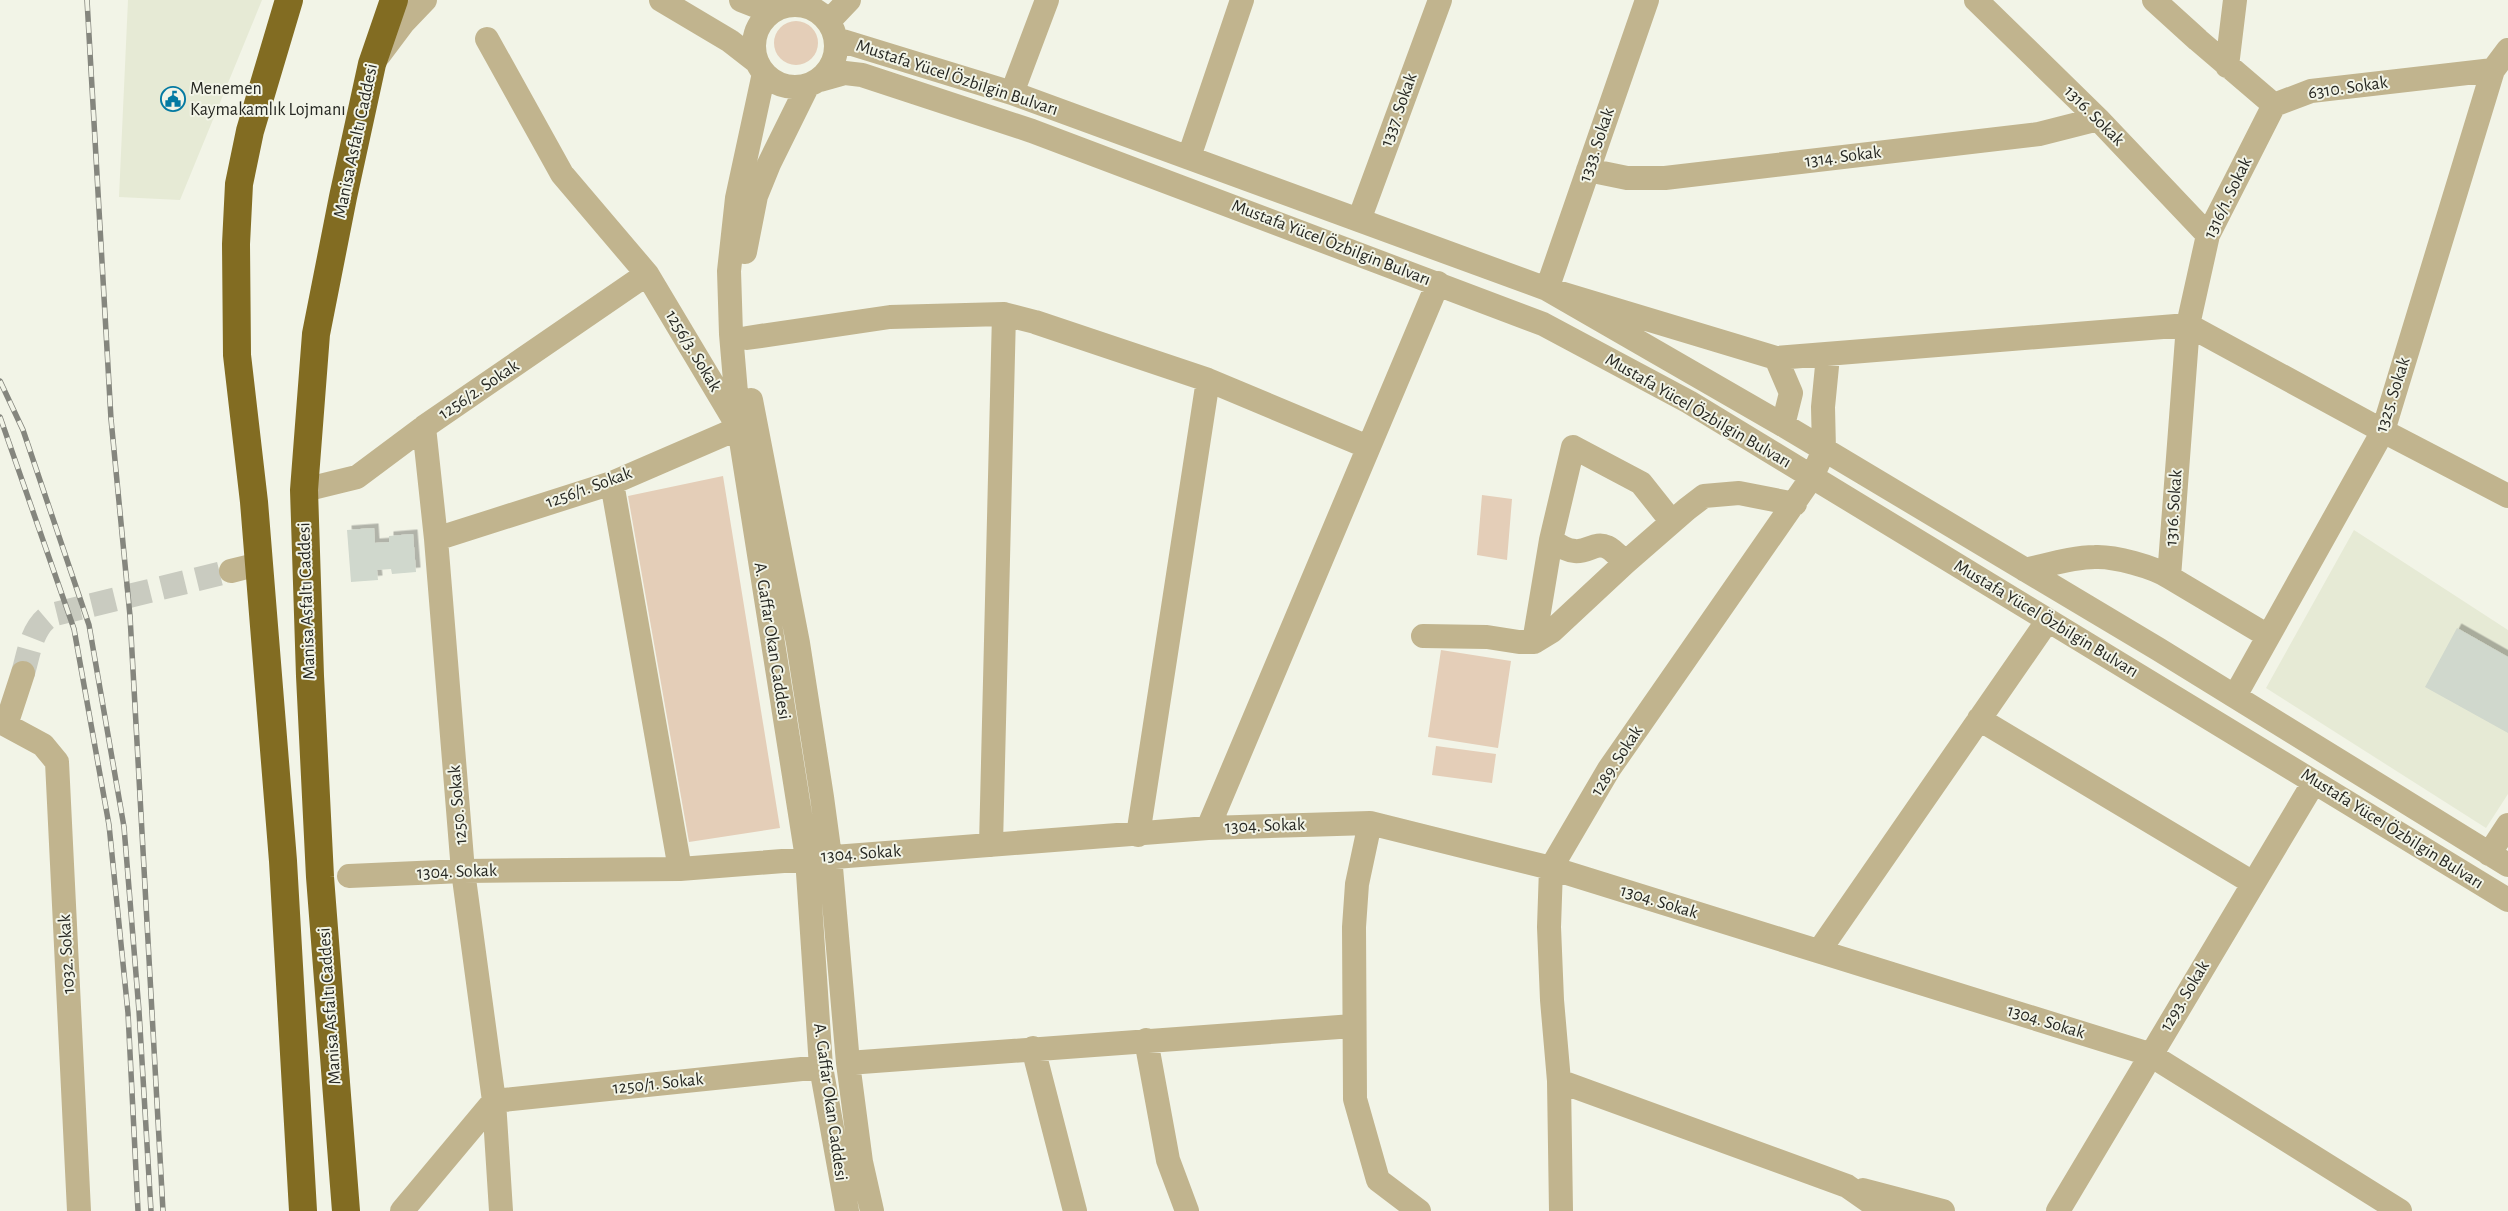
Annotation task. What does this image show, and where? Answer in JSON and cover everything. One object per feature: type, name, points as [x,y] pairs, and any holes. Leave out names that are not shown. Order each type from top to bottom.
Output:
[{"type":"highway","points":[[289,0],[250,131],[239,184],[236,244],[237,355],[259,564],[283,861],[303,1211]]},
{"type":"highway","name":"Manisa Asfaltı Caddesi","points":[[346,1211],[320,877],[310,676],[304,490],[316,334],[372,64],[394,0]]},
{"type":"street","points":[[372,64],[403,23],[425,0]]},
{"type":"street","points":[[661,0],[730,41],[784,86],[814,82],[834,62],[833,30],[849,0]]},
{"type":"street","points":[[741,0],[771,12]]},
{"type":"street","points":[[1012,93],[1047,0]]},
{"type":"street","points":[[1189,157],[1242,0]]},
{"type":"street","name":"1337. Sokak","points":[[1358,220],[1440,0]]},
{"type":"street","name":"1333. Sokak","points":[[1547,289],[1647,0]]},
{"type":"street","name":"1316. Sokak","points":[[1976,0],[2098,118],[2208,235]]},
{"type":"street","points":[[2227,66],[2235,0]]},
{"type":"street","points":[[760,67],[754,48],[756,35],[762,22],[771,12],[783,6],[801,2],[815,9],[833,30]]},
{"type":"street","points":[[2166,5],[2227,66],[2274,105]]},
{"type":"street","name":"Mustafa Yücel Özbilgin Bulvarı","points":[[833,30],[1189,157],[1547,289],[1783,425],[2026,570],[2235,696],[2498,860]]},
{"type":"street","name":"1256/3. Sokak","points":[[487,39],[562,174],[647,274],[739,428]]},
{"type":"street","name":"1325. Sokak","points":[[2235,696],[2383,431],[2493,70],[2508,50]]},
{"type":"street","name":"A. Gaffar Okan Caddesi","points":[[760,67],[737,198],[730,271],[731,334],[739,428],[807,858],[821,1066],[847,1211]]},
{"type":"street","name":"6310. Sokak","points":[[2274,105],[2311,91],[2493,70]]},
{"type":"street","name":"Mustafa Yücel Özbilgin Bulvarı","points":[[814,82],[845,73],[862,75],[1032,130],[1543,324],[1689,402],[2508,900]]},
{"type":"street","name":"A. Gaffar Okan Caddesi","points":[[814,82],[769,164],[756,196],[744,257],[743,299],[751,404],[798,643],[830,856],[848,1063],[862,1162],[872,1211]]},
{"type":"street","name":"1316/1. Sokak","points":[[2188,325],[2208,235],[2274,105]]},
{"type":"street","name":"1314. Sokak","points":[[1588,170],[1627,178],[1665,178],[2039,134],[2098,118]]},
{"type":"street","name":"1256/2. Sokak","points":[[304,490],[356,477],[424,427],[647,274]]},
{"type":"street","points":[[1208,828],[1438,283]]},
{"type":"street","points":[[1547,289],[1776,358],[1828,356],[2188,325],[2383,431],[2508,496]]},
{"type":"street","points":[[747,338],[890,317],[1004,314],[1035,322],[1208,380],[1368,446]]},
{"type":"street","points":[[991,845],[1004,314]]},
{"type":"street","name":"1316. Sokak","points":[[2169,578],[2188,325]]},
{"type":"street","name":"1289. Sokak","points":[[1550,868],[1609,770],[1812,476],[1824,450],[1823,407],[1828,356]]},
{"type":"street","points":[[1776,358],[1792,393],[1783,425]]},
{"type":"street","points":[[1138,835],[1208,380]]},
{"type":"street","name":"1250. Sokak","points":[[424,427],[436,539],[463,871],[494,1101],[501,1211]]},
{"type":"street","name":"1256/1. Sokak","points":[[436,539],[612,483],[739,428]]},
{"type":"street","points":[[1534,642],[1551,540],[1573,447],[1641,483],[1672,522]]},
{"type":"street","points":[[612,483],[680,868]]},
{"type":"street","points":[[1423,636],[1487,637],[1519,642],[1534,642],[1552,631],[1625,563],[1704,496],[1739,493],[1794,504]]},
{"type":"street","points":[[1551,540],[1563,548],[1576,553],[1599,545],[1606,546],[1625,563]]},
{"type":"street","points":[[2026,570],[2095,557],[2159,570],[2169,578],[2268,636]]},
{"type":"street","points":[[231,571],[259,564]]},
{"type":"street","points":[[1819,951],[2048,620]]},
{"type":"street","points":[[2,730],[23,672]]},
{"type":"street","points":[[1979,719],[2253,883]]},
{"type":"street","name":"1032. Sokak","points":[[2,730],[44,745],[57,762],[79,1211]]},
{"type":"street","name":"1293. Sokak","points":[[2058,1211],[2149,1054],[2314,782]]},
{"type":"street","points":[[1370,823],[1357,884],[1354,927],[1353,1026],[1355,1099],[1378,1180],[1419,1211]]},
{"type":"street","name":"1304. Sokak","points":[[349,876],[463,871],[680,868],[1138,835],[1208,828],[1370,823],[1550,868],[2149,1054],[2400,1211]]},
{"type":"street","points":[[2498,860],[2508,825]]},
{"type":"street","points":[[1550,868],[1552,991],[1559,1081],[1561,1211]]},
{"type":"street","points":[[848,1063],[1032,1048],[1353,1026]]},
{"type":"street","points":[[1146,1040],[1168,1160],[1187,1211]]},
{"type":"street","points":[[1032,1048],[1075,1211]]},
{"type":"street","name":"1250/1. Sokak","points":[[494,1101],[821,1066]]},
{"type":"street","points":[[1559,1081],[1847,1186],[1943,1211]]},
{"type":"street","points":[[402,1211],[494,1101]]},
{"type":"street","points":[[1847,1186],[1883,1211]]},
{"type":"shaded area","name":"Menemen Kaymakamlık Lojmanı","points":[[128,0],[262,0],[180,200],[119,197]]},
{"type":"shaded area","points":[[796,21],[808,25],[814,31],[818,43],[814,55],[808,61],[796,65],[784,61],[778,55],[774,43],[778,31],[784,25]]},
{"type":"shaded area","points":[[723,476],[780,828],[689,842],[628,496]]},
{"type":"shaded area","points":[[1482,495],[1512,499],[1507,560],[1477,555]]},
{"type":"shaded area","points":[[2354,530],[2508,630],[2508,794],[2486,828],[2266,688]]},
{"type":"shaded area","points":[[1441,650],[1511,661],[1498,748],[1428,737]]},
{"type":"shaded area","points":[[1436,746],[1496,754],[1492,783],[1432,775]]},
{"type":"building","points":[[374,528],[375,543],[389,542],[389,536],[413,534],[416,572],[392,574],[391,569],[377,570],[378,580],[351,582],[347,530]]},
{"type":"building","points":[[2457,628],[2508,657],[2508,733],[2425,687]]},
{"type":"tunnel","points":[[23,673],[35,633],[39,626],[51,615],[231,571]]},
{"type":"railway","points":[[87,0],[111,419],[130,616],[163,1211]]},
{"type":"railway","points":[[0,381],[23,430],[89,625],[124,827],[139,1011],[151,1211]]},
{"type":"railway","points":[[0,417],[74,629],[109,825],[128,1013],[138,1211]]},
{"type":"place","name":"Menemen Kaymakamlık Lojmanı","points":[[173,99]]}]
